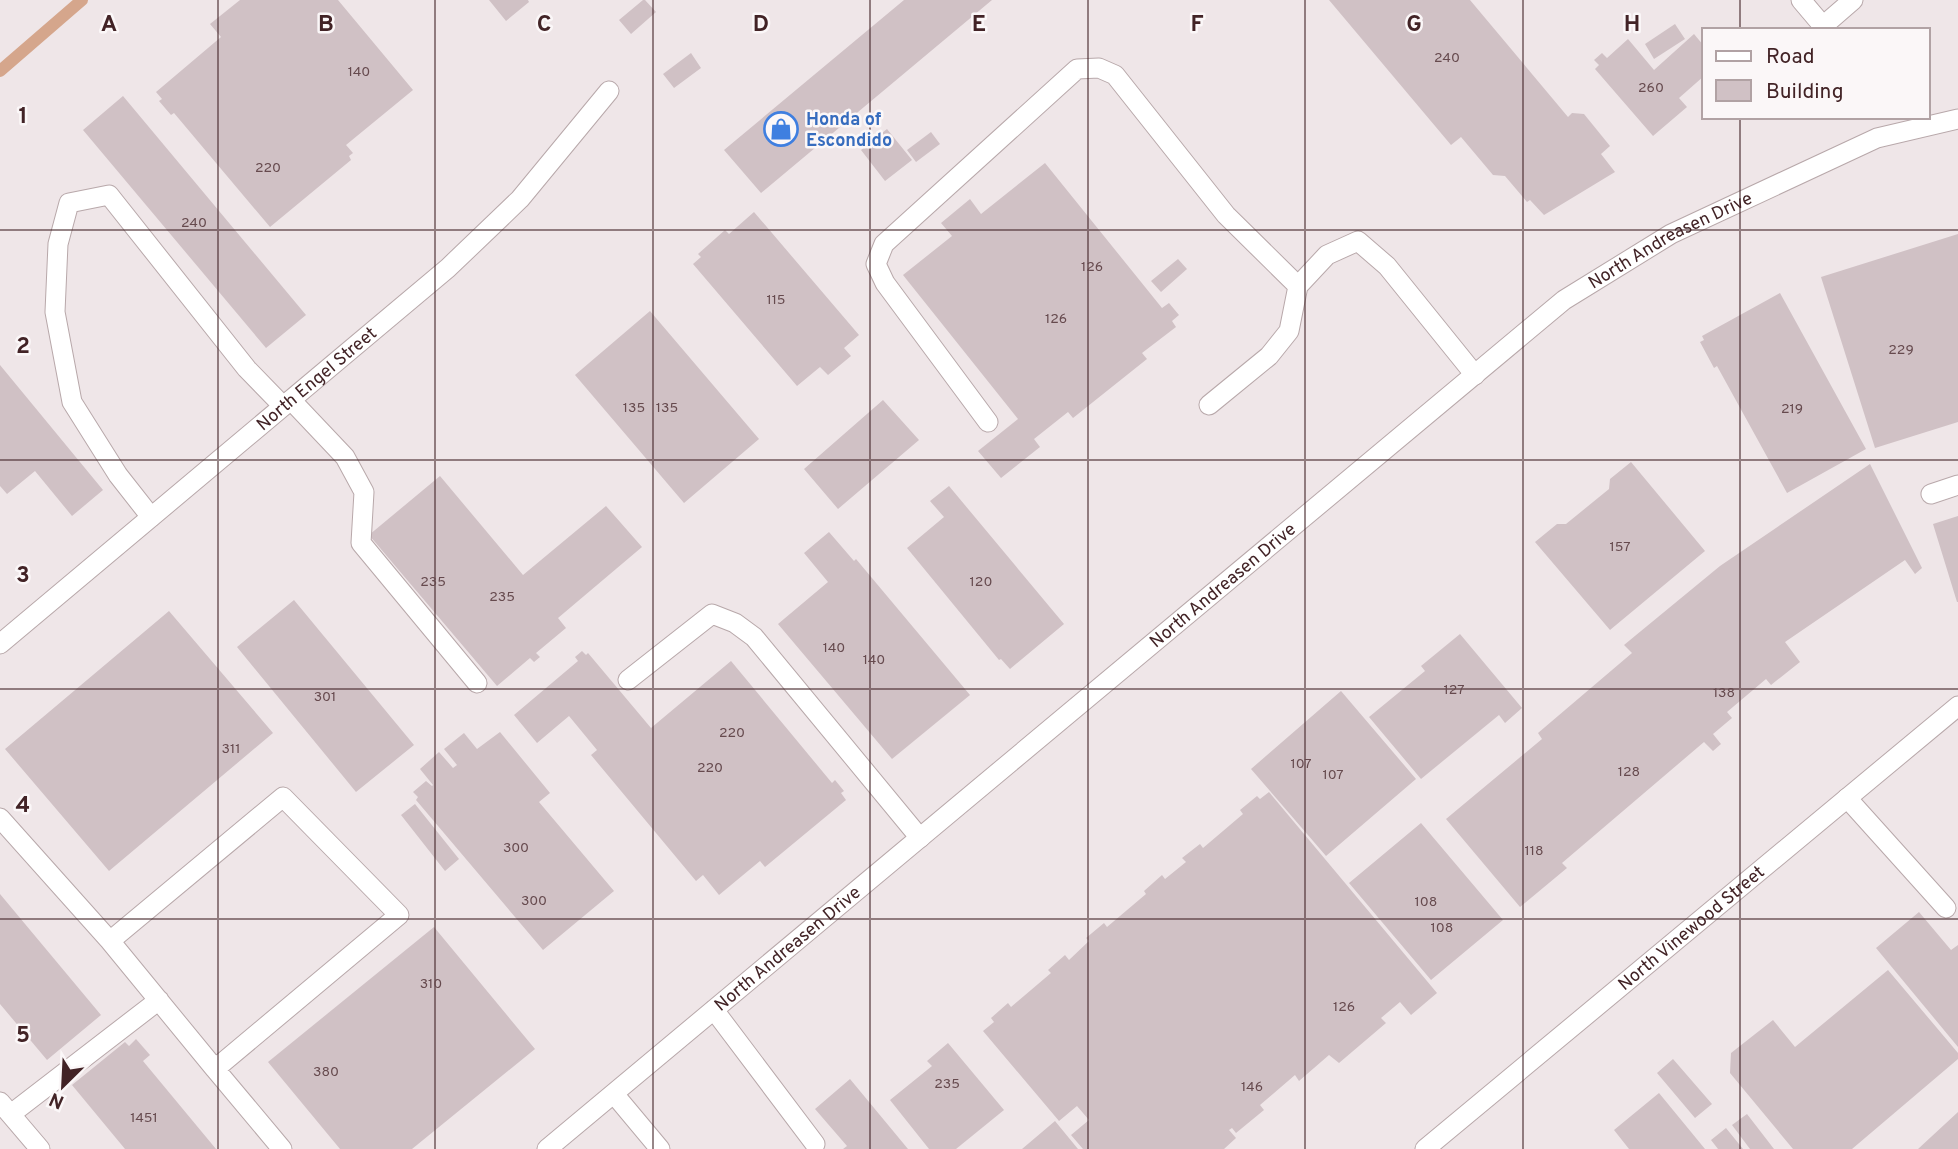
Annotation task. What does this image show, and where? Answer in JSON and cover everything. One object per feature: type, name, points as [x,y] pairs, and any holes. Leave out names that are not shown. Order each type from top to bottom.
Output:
[{"type":"street","points":[[1801,0],[1823,26],[1853,0]]},
{"type":"street","points":[[988,422],[885,283],[876,264],[884,244],[1077,69],[1099,68],[1115,75],[1226,215],[1298,286]]},
{"type":"street","name":"North Engel Street","points":[[0,644],[448,268],[520,199],[609,91]]},
{"type":"street","name":"North Andreasen Drive","points":[[547,1149],[1564,300],[1671,234],[1877,138],[1958,119]]},
{"type":"street","points":[[151,517],[118,475],[72,402],[55,312],[58,244],[69,203],[109,195],[247,369],[345,457],[364,492],[361,543],[477,683]]},
{"type":"street","points":[[1209,405],[1269,356],[1289,331],[1298,286],[1327,255],[1358,242],[1387,266],[1475,375]]},
{"type":"street","points":[[1931,494],[1958,485]]},
{"type":"street","points":[[628,680],[712,614],[735,623],[754,636],[920,838]]},
{"type":"street","name":"North Vinewood Street","points":[[1424,1149],[1958,706]]},
{"type":"street","points":[[110,941],[283,797],[399,915],[215,1069]]},
{"type":"street","points":[[1847,798],[1946,908]]},
{"type":"street","points":[[0,818],[110,941],[282,1149]]},
{"type":"street","points":[[40,1149],[5,1108],[159,1000]]},
{"type":"street","points":[[714,1010],[815,1144]]},
{"type":"street","points":[[614,1094],[660,1149]]},
{"type":"building","points":[[240,0],[338,0],[413,90],[346,145],[353,153],[349,156],[351,160],[270,227],[174,113],[171,115],[159,101],[162,99],[156,92],[221,37],[210,24]]},
{"type":"building","points":[[489,0],[528,0],[529,2],[506,21]]},
{"type":"building","points":[[643,0],[656,12],[631,34],[619,20]]},
{"type":"building","points":[[904,0],[992,0],[761,193],[724,150]]},
{"type":"building","points":[[1329,0],[1470,0],[1568,117],[1572,113],[1584,114],[1610,146],[1601,154],[1615,172],[1544,215],[1530,200],[1527,202],[1505,176],[1493,175],[1461,137],[1451,145]]},
{"type":"building","points":[[1675,24],[1685,39],[1654,59],[1645,44]]},
{"type":"building","points":[[1694,34],[1702,44],[1702,78],[1679,98],[1687,107],[1653,136],[1595,69],[1599,65],[1594,60],[1602,53],[1607,58],[1628,39],[1654,70]]},
{"type":"building","points":[[691,53],[701,68],[674,88],[663,74]]},
{"type":"building","points":[[123,96],[306,315],[266,348],[83,130]]},
{"type":"building","points":[[887,129],[912,160],[885,181],[861,150]]},
{"type":"building","points":[[931,132],[940,144],[916,162],[907,150]]},
{"type":"building","points":[[1045,163],[1162,308],[1169,303],[1179,315],[1172,321],[1176,327],[1142,353],[1147,359],[1073,418],[1068,412],[1034,439],[1040,447],[1001,478],[978,451],[1018,419],[903,275],[952,236],[941,223],[970,199],[981,214]]},
{"type":"building","points":[[754,212],[859,335],[844,348],[851,356],[828,375],[820,367],[797,386],[693,264],[701,257],[698,254],[725,230],[729,234]]},
{"type":"building","points":[[1958,234],[1958,422],[1875,448],[1821,277]]},
{"type":"building","points":[[1178,259],[1187,269],[1161,292],[1151,281]]},
{"type":"building","points":[[1780,293],[1866,449],[1787,493],[1717,366],[1714,368],[1700,342],[1704,340],[1702,336]]},
{"type":"building","points":[[650,311],[759,439],[684,503],[575,375]]},
{"type":"building","points":[[0,365],[103,490],[72,516],[35,471],[7,494],[0,486]]},
{"type":"building","points":[[883,400],[919,440],[838,509],[804,469]]},
{"type":"building","points":[[1631,462],[1705,551],[1610,630],[1535,542],[1557,524],[1566,524],[1609,489],[1610,479]]},
{"type":"building","points":[[1870,464],[1922,568],[1915,574],[1905,560],[1785,642],[1800,662],[1771,685],[1766,679],[1727,712],[1732,718],[1713,734],[1721,744],[1713,751],[1704,742],[1562,863],[1567,868],[1520,907],[1446,819],[1542,739],[1538,733],[1632,653],[1624,645],[1720,566]]},
{"type":"building","points":[[440,476],[523,575],[606,506],[642,547],[558,618],[566,628],[536,653],[540,657],[534,662],[530,658],[497,686],[369,535]]},
{"type":"building","points":[[949,486],[1064,624],[1010,669],[999,660],[907,548],[944,517],[930,501]]},
{"type":"building","points":[[1958,516],[1958,602],[1957,602],[1933,524]]},
{"type":"building","points":[[829,532],[854,561],[856,559],[970,695],[892,759],[778,624],[828,582],[804,553]]},
{"type":"building","points":[[294,600],[414,745],[356,792],[237,647]]},
{"type":"building","points":[[169,611],[273,733],[109,871],[5,749]]},
{"type":"building","points":[[1460,634],[1522,708],[1505,723],[1499,715],[1421,779],[1369,717],[1425,671],[1421,666]]},
{"type":"building","points":[[582,651],[586,655],[588,653],[651,728],[731,661],[832,783],[835,780],[844,791],[841,793],[846,800],[765,867],[760,861],[719,895],[703,875],[696,881],[591,755],[597,750],[569,716],[537,743],[514,715],[578,661],[575,657]]},
{"type":"building","points":[[1341,691],[1416,779],[1326,856],[1251,769]]},
{"type":"building","points":[[500,732],[550,793],[539,802],[614,891],[543,950],[416,800],[418,797],[413,792],[426,781],[433,785],[420,769],[439,752],[453,768],[457,765],[444,749],[464,733],[477,749]]},
{"type":"building","points":[[1269,792],[1437,993],[1411,1015],[1400,1002],[1381,1018],[1386,1023],[1339,1063],[1329,1055],[1299,1081],[1295,1075],[1260,1105],[1264,1110],[1236,1133],[1232,1128],[1229,1130],[1236,1138],[1224,1149],[1083,1149],[1071,1135],[1089,1120],[1077,1106],[1059,1121],[983,1031],[994,1022],[991,1018],[1008,1003],[1011,1007],[1051,973],[1048,970],[1065,955],[1069,960],[1089,941],[1086,938],[1104,923],[1107,927],[1146,894],[1144,891],[1162,875],[1165,879],[1186,862],[1182,858],[1200,844],[1203,848],[1243,814],[1240,810],[1257,796],[1260,799]]},
{"type":"building","points":[[415,804],[459,859],[445,871],[401,815]]},
{"type":"building","points":[[1421,823],[1503,920],[1431,980],[1349,883]]},
{"type":"building","points":[[0,894],[101,1015],[47,1060],[0,1004]]},
{"type":"building","points":[[1919,912],[1951,950],[1958,945],[1958,1047],[1876,948]]},
{"type":"building","points":[[434,927],[535,1049],[412,1149],[340,1149],[268,1062]]},
{"type":"building","points":[[1888,970],[1958,1053],[1958,1059],[1852,1149],[1793,1149],[1730,1073],[1731,1053],[1773,1020],[1795,1047]]},
{"type":"building","points":[[136,1039],[150,1055],[143,1061],[216,1149],[125,1149],[72,1085],[125,1042],[129,1046]]},
{"type":"building","points":[[948,1043],[1004,1110],[956,1149],[929,1149],[890,1100],[932,1066],[927,1061]]},
{"type":"building","points":[[1673,1059],[1712,1104],[1695,1118],[1657,1073]]},
{"type":"building","points":[[850,1079],[908,1149],[843,1149],[847,1146],[815,1109]]},
{"type":"building","points":[[1659,1093],[1705,1149],[1629,1149],[1614,1130]]},
{"type":"building","points":[[1958,1112],[1958,1149],[1918,1149]]},
{"type":"building","points":[[1747,1114],[1774,1149],[1750,1149],[1732,1125]]},
{"type":"building","points":[[1055,1121],[1078,1149],[1022,1149]]},
{"type":"building","points":[[1726,1128],[1743,1149],[1718,1149],[1711,1140]]},
{"type":"waterway","points":[[0,71],[82,0]]},
{"type":"place","name":"Honda of Escondido","points":[[781,129]]}]
